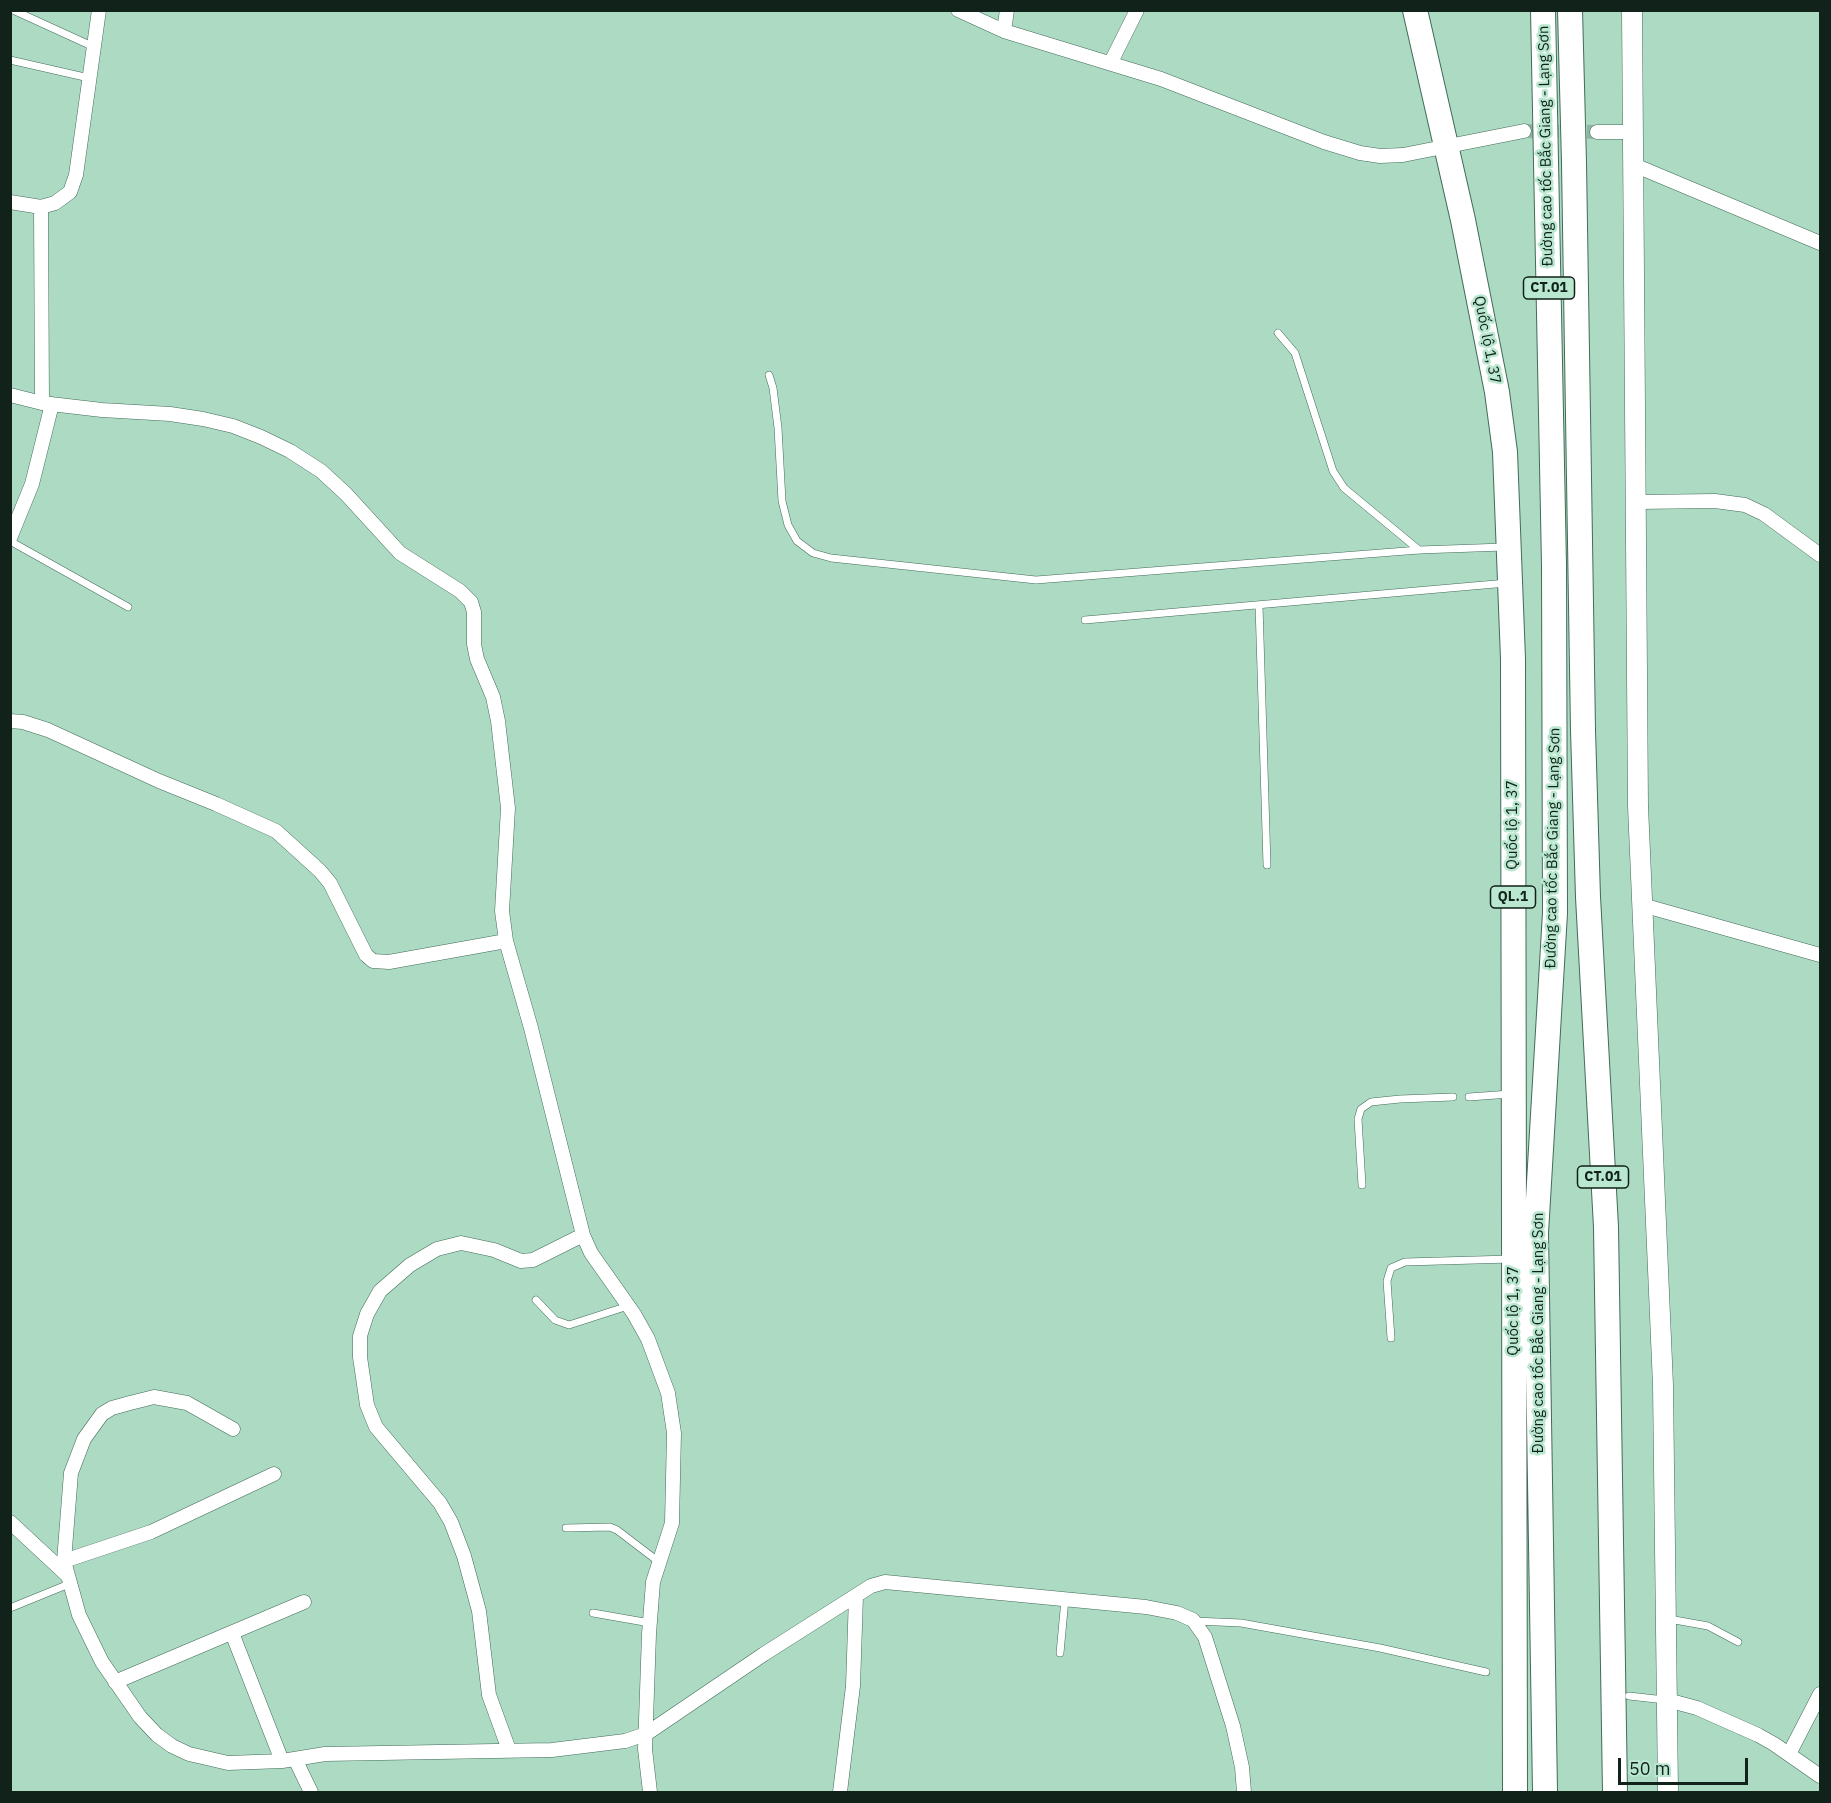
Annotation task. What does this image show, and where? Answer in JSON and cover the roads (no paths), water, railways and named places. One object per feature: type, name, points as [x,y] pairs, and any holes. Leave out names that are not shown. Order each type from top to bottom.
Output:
[{"type":"highway","name":"Quốc lộ 1, 37","points":[[1415,10],[1497,392],[1505,452],[1513,659],[1515,1792]]},
{"type":"highway","name":"Đường cao tốc Bắc Giang - Lạng Sơn","points":[[1543,10],[1554,542],[1556,878],[1556,913],[1536,1233],[1545,1792]]},
{"type":"highway","name":"Đường cao tốc Bắc Giang - Lạng Sơn","points":[[1570,10],[1586,837],[1606,1227],[1615,1792]]},
{"type":"street","points":[[10,202],[41,207],[55,203],[70,192],[76,175],[99,10]]},
{"type":"street","points":[[958,10],[1004,31],[1161,79],[1324,142],[1360,153],[1380,156],[1403,155],[1524,131]]},
{"type":"street","points":[[1004,31],[1006,10]]},
{"type":"street","points":[[1111,62],[1137,10]]},
{"type":"street","points":[[1632,10],[1638,806],[1663,1384],[1668,1792]]},
{"type":"street","points":[[1597,132],[1634,132]]},
{"type":"street","points":[[1634,165],[1821,243]]},
{"type":"street","points":[[10,539],[32,484],[47,403],[41,207]]},
{"type":"street","points":[[10,395],[47,403],[203,419],[233,426],[261,437],[290,451],[321,471],[346,494],[400,553],[460,591],[471,602],[474,612],[474,644],[477,659],[493,697],[498,721],[508,808],[502,911],[506,941],[531,1028],[583,1235],[591,1253],[648,1339],[668,1393],[674,1433],[672,1523],[653,1582],[646,1734],[650,1792]]},
{"type":"street","points":[[1637,502],[1714,501],[1745,505],[1764,514],[1821,555]]},
{"type":"street","points":[[10,721],[23,722],[48,730],[276,831],[325,877],[338,897],[366,955],[373,961],[389,962],[506,941]]},
{"type":"street","points":[[1642,905],[1821,955]]},
{"type":"street","points":[[509,1750],[489,1695],[479,1611],[452,1522],[440,1503],[376,1428],[367,1405],[360,1357],[360,1336],[367,1314],[380,1291],[410,1265],[437,1249],[461,1243],[494,1250],[521,1261],[533,1260],[583,1235]]},
{"type":"street","points":[[233,1430],[187,1403],[154,1397],[112,1408],[102,1414],[84,1439],[71,1473],[67,1573],[79,1615],[102,1662],[140,1717],[157,1735],[172,1746],[189,1754],[228,1763],[289,1760],[325,1754],[552,1750],[625,1741],[646,1734],[764,1654],[871,1586],[885,1582],[1146,1607],[1178,1613],[1193,1620],[1205,1637],[1233,1726],[1242,1767],[1244,1792]]},
{"type":"street","points":[[67,1573],[274,1474]]},
{"type":"street","points":[[10,1522],[67,1573]]},
{"type":"street","points":[[840,1792],[853,1686],[856,1596]]},
{"type":"street","points":[[115,1682],[304,1602]]},
{"type":"street","points":[[232,1633],[289,1760],[311,1792]]},
{"type":"street","points":[[1790,1754],[1821,1694]]},
{"type":"street","points":[[1667,1700],[1707,1712],[1758,1735],[1821,1776]]},
{"type":"lane","points":[[13,10],[94,47]]},
{"type":"lane","points":[[10,60],[89,78]]},
{"type":"lane","points":[[1278,333],[1295,353],[1333,471],[1344,488],[1419,550]]},
{"type":"lane","points":[[769,375],[778,428],[782,501],[788,525],[797,541],[813,553],[831,558],[1036,580],[1232,567],[1419,550],[1510,547]]},
{"type":"lane","points":[[10,539],[128,607]]},
{"type":"lane","points":[[1085,620],[1510,583]]},
{"type":"lane","points":[[1259,605],[1267,865]]},
{"type":"lane","points":[[1469,1097],[1513,1093]]},
{"type":"lane","points":[[1362,1185],[1358,1119],[1361,1109],[1371,1102],[1453,1097]]},
{"type":"lane","points":[[1391,1338],[1387,1281],[1391,1268],[1405,1262],[1513,1259]]},
{"type":"lane","points":[[536,1300],[555,1320],[569,1325],[628,1306]]},
{"type":"lane","points":[[567,1528],[610,1527],[658,1562]]},
{"type":"lane","points":[[10,1608],[67,1573]]},
{"type":"lane","points":[[1060,1653],[1065,1599]]},
{"type":"lane","points":[[593,1613],[650,1623]]},
{"type":"lane","points":[[1666,1619],[1708,1626],[1738,1642]]},
{"type":"lane","points":[[1193,1620],[1240,1623],[1380,1648],[1486,1672]]},
{"type":"lane","points":[[1629,1696],[1667,1700]]},
{"type":"tunnel","points":[[1524,131],[1597,132]]}]
